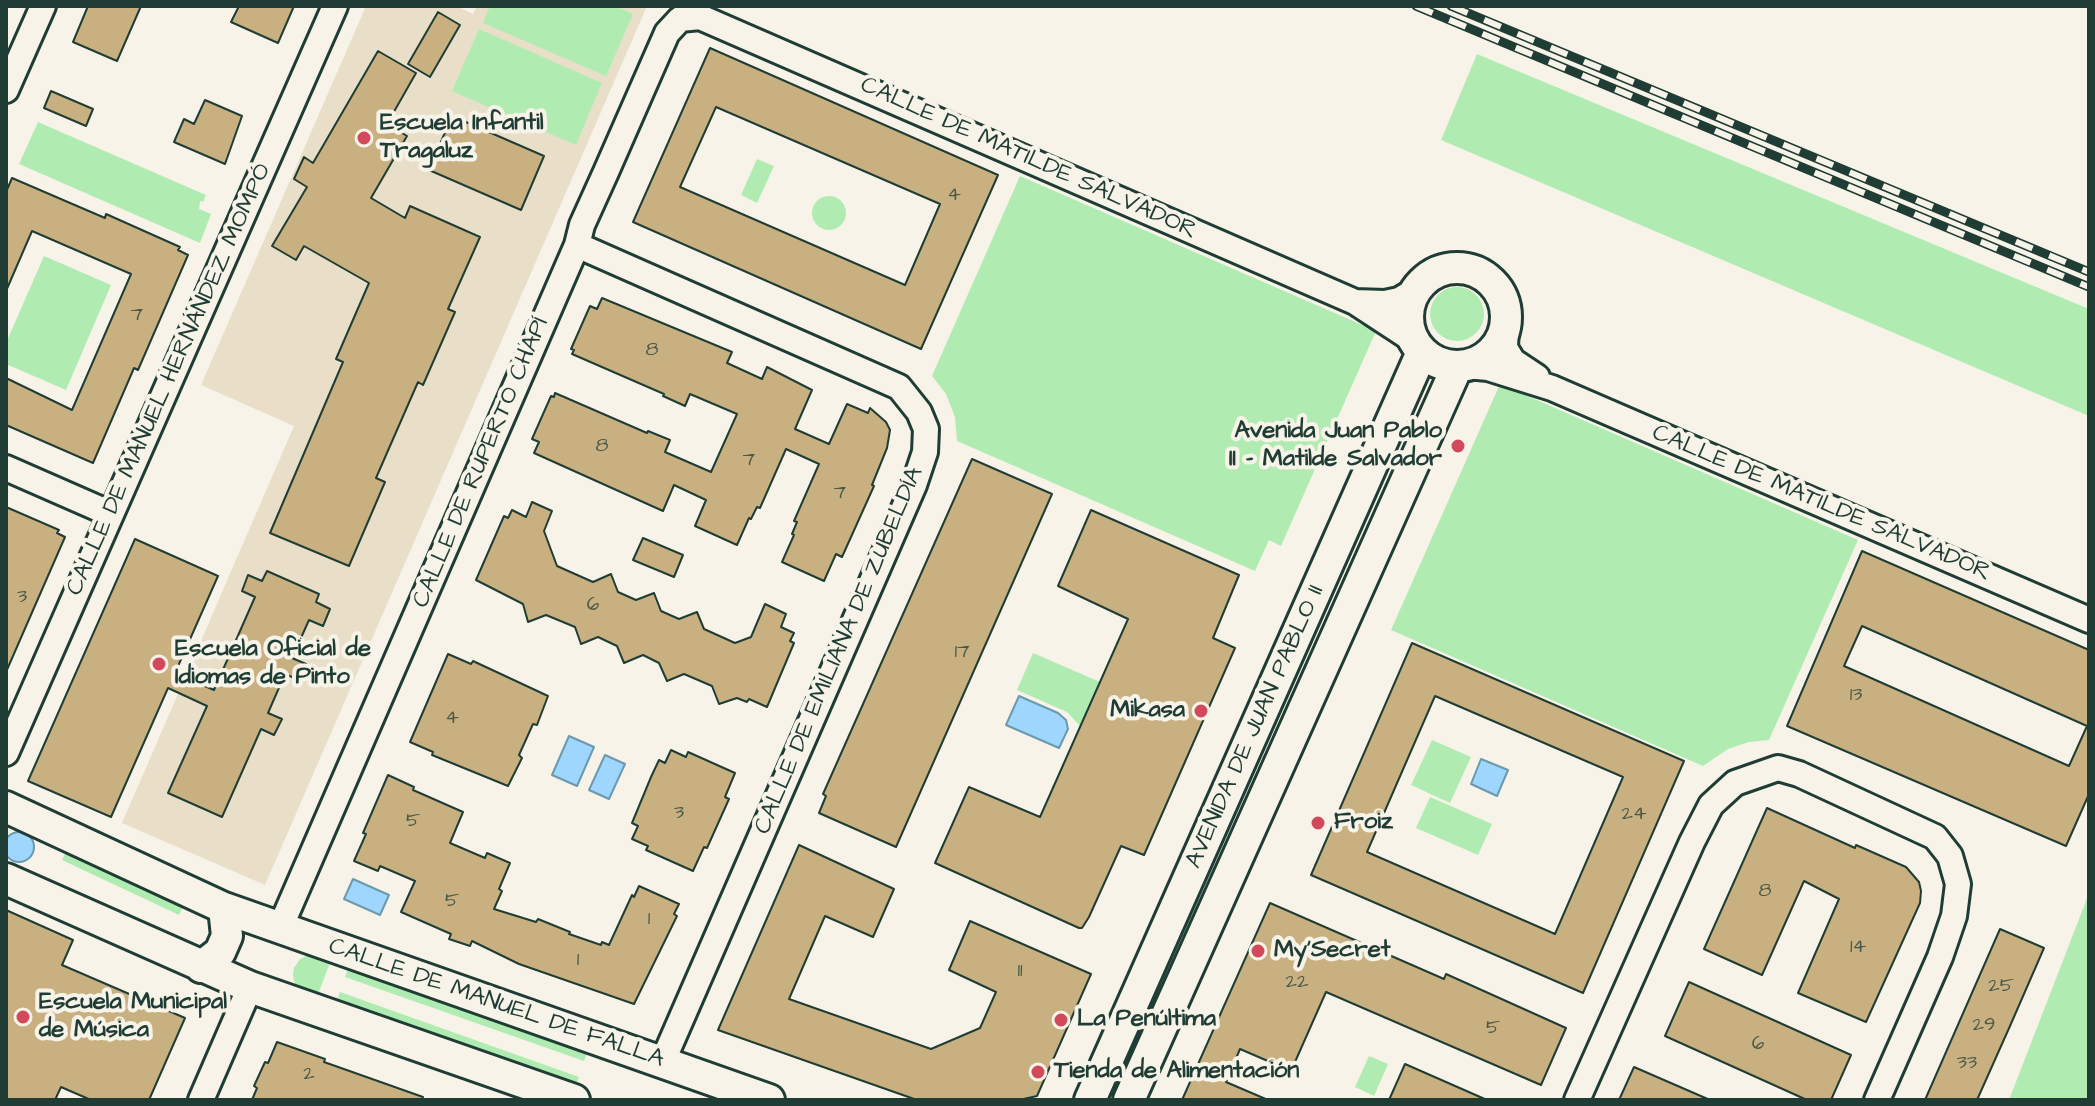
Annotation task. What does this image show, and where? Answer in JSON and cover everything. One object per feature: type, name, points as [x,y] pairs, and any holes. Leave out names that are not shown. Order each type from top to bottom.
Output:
[{"type":"street","points":[[6,90],[43,6]]},
{"type":"street","name":"CALLE DE MANUEL HERNÁNDEZ MOMPÓ","points":[[6,753],[335,6]]},
{"type":"street","name":"CALLE DE RUPERTO CHAPÍ","points":[[280,928],[667,33],[680,19],[700,17]]},
{"type":"street","name":"CALLE DE MATILDE SALVADOR","points":[[700,17],[1355,302],[1417,346]]},
{"type":"street","name":"CALLE DE EMILIANA DE ZUBELDÍA","points":[[577,245],[899,387],[910,398],[926,429],[925,452],[914,485],[662,1063]]},
{"type":"street","points":[[1450,268],[1480,272],[1501,294],[1506,309],[1506,325],[1493,352],[1481,361],[1462,366],[1438,363],[1417,346],[1408,314],[1416,290],[1426,279],[1450,268]]},
{"type":"street","name":"CALLE DE MATILDE SALVADOR","points":[[1355,302],[1385,303],[1399,300],[1416,290]]},
{"type":"street","name":"CALLE DE MATILDE SALVADOR","points":[[1506,325],[1505,348],[1513,361],[1552,388]]},
{"type":"street","name":"AVENIDA DE JUAN PABLO II","points":[[1090,1100],[1417,346]]},
{"type":"street","name":"CALLE DE MATILDE SALVADOR","points":[[1462,366],[1488,368],[1552,388],[2089,620]]},
{"type":"street","name":"AVENIDA DE JUAN PABLO II","points":[[1129,1100],[1462,366]]},
{"type":"street","points":[[6,468],[111,514]]},
{"type":"street","points":[[1577,1100],[1711,805],[1735,783],[1778,768],[1799,774],[1935,837],[1950,856],[1958,884],[1954,916],[1940,957],[1877,1100]]},
{"type":"street","name":"CALLE DE MANUEL DE FALLA","points":[[6,807],[224,908],[769,1100]]},
{"type":"street","points":[[6,879],[250,987],[574,1100]]},
{"type":"street","points":[[201,967],[220,952],[227,936],[224,908]]},
{"type":"street","points":[[201,1100],[250,987]]},
{"type":"shaded area","points":[[366,6],[456,6],[473,14],[477,6],[647,6],[265,885],[122,823],[294,426],[201,385]]},
{"type":"green space","points":[[490,6],[615,6],[633,14],[606,76],[483,23]]},
{"type":"green space","points":[[479,29],[602,83],[576,145],[452,91]]},
{"type":"green space","points":[[1477,54],[2089,309],[2089,416],[1441,140]]},
{"type":"green space","points":[[38,122],[206,195],[203,202],[200,201],[199,209],[211,214],[200,243],[19,164]]},
{"type":"green space","points":[[757,159],[774,166],[757,203],[741,195]]},
{"type":"green space","points":[[1020,176],[1376,331],[1281,546],[1269,540],[1255,571],[957,441],[955,417],[946,394],[932,376]]},
{"type":"green space","points":[[829,196],[841,201],[846,213],[841,225],[829,230],[817,225],[812,213],[817,201]]},
{"type":"green space","points":[[44,256],[111,285],[66,390],[6,364],[6,343]]},
{"type":"green space","points":[[1457,287],[1476,295],[1484,314],[1476,333],[1457,341],[1438,333],[1430,314],[1438,295]]},
{"type":"green space","points":[[1500,384],[1858,540],[1769,740],[1728,749],[1703,766],[1391,630]]},
{"type":"green space","points":[[1033,653],[1100,682],[1081,727],[1067,712],[1017,690]]},
{"type":"green space","points":[[1432,740],[1471,757],[1450,803],[1411,785]]},
{"type":"green space","points":[[1430,797],[1492,824],[1478,855],[1416,828]]},
{"type":"green space","points":[[67,850],[184,905],[179,915],[62,860]]},
{"type":"green space","points":[[2089,890],[2089,1100],[2009,1100],[2086,901]]},
{"type":"green space","points":[[310,954],[331,960],[317,997],[301,991],[295,985],[293,975],[300,959]]},
{"type":"green space","points":[[349,966],[588,1050],[584,1061],[345,977]]},
{"type":"green space","points":[[340,992],[579,1077],[575,1087],[336,1003]]},
{"type":"green space","points":[[1369,1056],[1388,1064],[1374,1096],[1355,1087]]},
{"type":"water","points":[[1019,696],[1058,713],[1066,720],[1068,729],[1059,748],[1006,725]]},
{"type":"water","points":[[569,736],[594,747],[577,786],[552,775]]},
{"type":"water","points":[[605,755],[625,764],[609,799],[589,790]]},
{"type":"water","points":[[1481,759],[1508,770],[1497,796],[1471,784]]},
{"type":"water","points":[[19,832],[30,836],[34,847],[30,858],[19,862],[8,858],[4,847],[8,836]]},
{"type":"water","points":[[353,879],[389,895],[380,915],[344,899]]},
{"type":"building","points":[[88,6],[141,6],[117,61],[73,42]]},
{"type":"building","points":[[239,6],[294,6],[278,43],[231,22]]},
{"type":"building","points":[[438,12],[460,25],[430,77],[408,64]]},
{"type":"building","points":[[710,48],[998,175],[921,349],[633,222]],"holes":[[[716,107],[940,204],[905,285],[680,187]]]},
{"type":"building","points":[[378,51],[416,73],[387,124],[407,136],[371,198],[405,218],[410,206],[480,237],[448,309],[455,312],[423,385],[418,382],[376,478],[385,482],[349,566],[270,533],[343,362],[336,359],[369,283],[304,246],[296,260],[272,246],[307,187],[294,179],[304,157],[313,163]]},
{"type":"building","points":[[51,91],[93,109],[86,126],[44,108]]},
{"type":"building","points":[[205,100],[242,116],[225,164],[174,142],[184,119],[194,124]]},
{"type":"building","points":[[452,116],[544,156],[521,210],[429,170]]},
{"type":"building","points":[[12,178],[105,218],[106,214],[180,247],[178,250],[188,255],[93,463],[6,425],[6,378],[72,410],[131,274],[32,231],[6,291],[6,192]]},
{"type":"building","points":[[602,298],[732,352],[727,363],[762,379],[767,367],[812,390],[795,429],[829,444],[847,404],[868,413],[870,408],[886,422],[890,430],[887,448],[874,486],[842,557],[836,554],[824,581],[782,562],[794,535],[797,522],[794,521],[819,464],[786,449],[760,508],[757,507],[749,518],[737,545],[695,526],[706,500],[674,485],[663,511],[534,453],[539,442],[532,439],[555,393],[670,440],[665,452],[711,472],[737,414],[690,394],[685,406],[572,354],[574,350],[571,349],[590,306],[597,309]]},
{"type":"building","points":[[972,459],[1052,494],[896,847],[819,813],[826,796],[823,794]]},
{"type":"building","points":[[532,502],[552,511],[544,531],[557,566],[593,582],[611,574],[618,592],[636,600],[654,593],[661,611],[679,619],[697,612],[704,629],[735,643],[751,637],[765,604],[786,614],[781,627],[794,633],[790,641],[794,643],[767,707],[749,699],[747,702],[737,698],[719,704],[712,686],[684,674],[667,681],[659,663],[643,655],[624,663],[617,646],[598,637],[581,644],[575,627],[546,615],[528,622],[523,604],[476,580],[504,516],[508,518],[512,510],[526,517]]},
{"type":"building","points":[[6,507],[59,530],[57,533],[65,537],[6,672]]},
{"type":"building","points":[[1091,510],[1239,575],[1213,638],[1235,648],[1144,855],[1121,846],[1089,917],[1079,928],[935,863],[969,787],[1040,817],[1128,619],[1058,586]]},
{"type":"building","points":[[643,538],[683,555],[674,577],[633,560]]},
{"type":"building","points":[[135,539],[218,576],[175,673],[214,690],[255,597],[242,591],[248,575],[262,581],[267,571],[319,594],[316,602],[330,609],[323,626],[309,620],[292,658],[306,664],[299,680],[285,674],[268,713],[282,719],[274,735],[261,729],[222,817],[168,793],[207,706],[168,688],[111,817],[28,781]]},
{"type":"building","points":[[1862,551],[2089,650],[2089,794],[2066,846],[1787,726]],"holes":[[[1862,626],[2087,726],[2069,766],[1844,666]]]},
{"type":"building","points":[[1412,643],[1684,761],[1583,993],[1311,875]],"holes":[[[1435,696],[1623,777],[1555,934],[1367,852]]]},
{"type":"building","points":[[448,654],[471,664],[473,661],[548,696],[537,725],[533,724],[519,755],[522,758],[508,786],[432,755],[433,752],[410,742]]},
{"type":"building","points":[[671,750],[686,757],[688,752],[735,773],[725,797],[729,799],[693,871],[646,850],[648,846],[632,839],[638,826],[632,823],[651,777],[659,760],[665,763]]},
{"type":"building","points":[[388,775],[463,812],[450,843],[485,858],[487,853],[510,863],[494,909],[536,922],[538,919],[569,934],[609,945],[639,886],[679,904],[674,914],[677,916],[634,1004],[519,964],[472,941],[470,946],[449,939],[451,934],[401,912],[415,881],[380,866],[378,871],[354,861]]},
{"type":"building","points":[[1767,808],[1855,848],[1856,845],[1906,867],[1919,882],[1920,903],[1866,1022],[1798,993],[1839,899],[1804,881],[1762,975],[1704,949]]},
{"type":"building","points":[[799,845],[894,889],[873,937],[825,916],[789,999],[931,1049],[980,1028],[996,992],[949,970],[970,921],[1091,974],[1037,1096],[1019,1100],[917,1100],[718,1030]]},
{"type":"building","points":[[1270,903],[1444,979],[1446,974],[1566,1028],[1541,1085],[1326,992],[1291,1071],[1240,1049],[1226,1082],[1268,1100],[1182,1100]]},
{"type":"building","points":[[6,910],[73,940],[62,965],[185,1018],[149,1100],[91,1100],[61,1087],[55,1100],[6,1100]]},
{"type":"building","points":[[2000,929],[2044,948],[2010,1026],[1977,1100],[1925,1100]]},
{"type":"building","points":[[1689,982],[1851,1055],[1831,1100],[1807,1100],[1665,1036]]},
{"type":"building","points":[[277,1042],[423,1097],[422,1100],[252,1100],[257,1088],[254,1086]]},
{"type":"building","points":[[1405,1064],[1487,1100],[1389,1100]]},
{"type":"building","points":[[1634,1067],[1710,1100],[1619,1100]]},
{"type":"railway","points":[[1416,6],[2089,287]]},
{"type":"railway","points":[[1451,6],[2089,272]]},
{"type":"place","name":"Escuela Infantil Tragaluz","points":[[364,138]]},
{"type":"place","name":"Avenida Juan Pablo II - Matilde Salvador","points":[[1458,446]]},
{"type":"place","name":"Escuela Oficial de Idiomas de Pinto","points":[[159,664]]},
{"type":"place","name":"Mikasa","points":[[1201,711]]},
{"type":"place","name":"Froiz","points":[[1318,823]]},
{"type":"place","name":"My'Secret","points":[[1258,951]]},
{"type":"place","name":"Escuela Municipal de Música","points":[[23,1017]]},
{"type":"place","name":"La Penúltima","points":[[1061,1020]]},
{"type":"place","name":"Tienda de Alimentación","points":[[1038,1072]]}]
